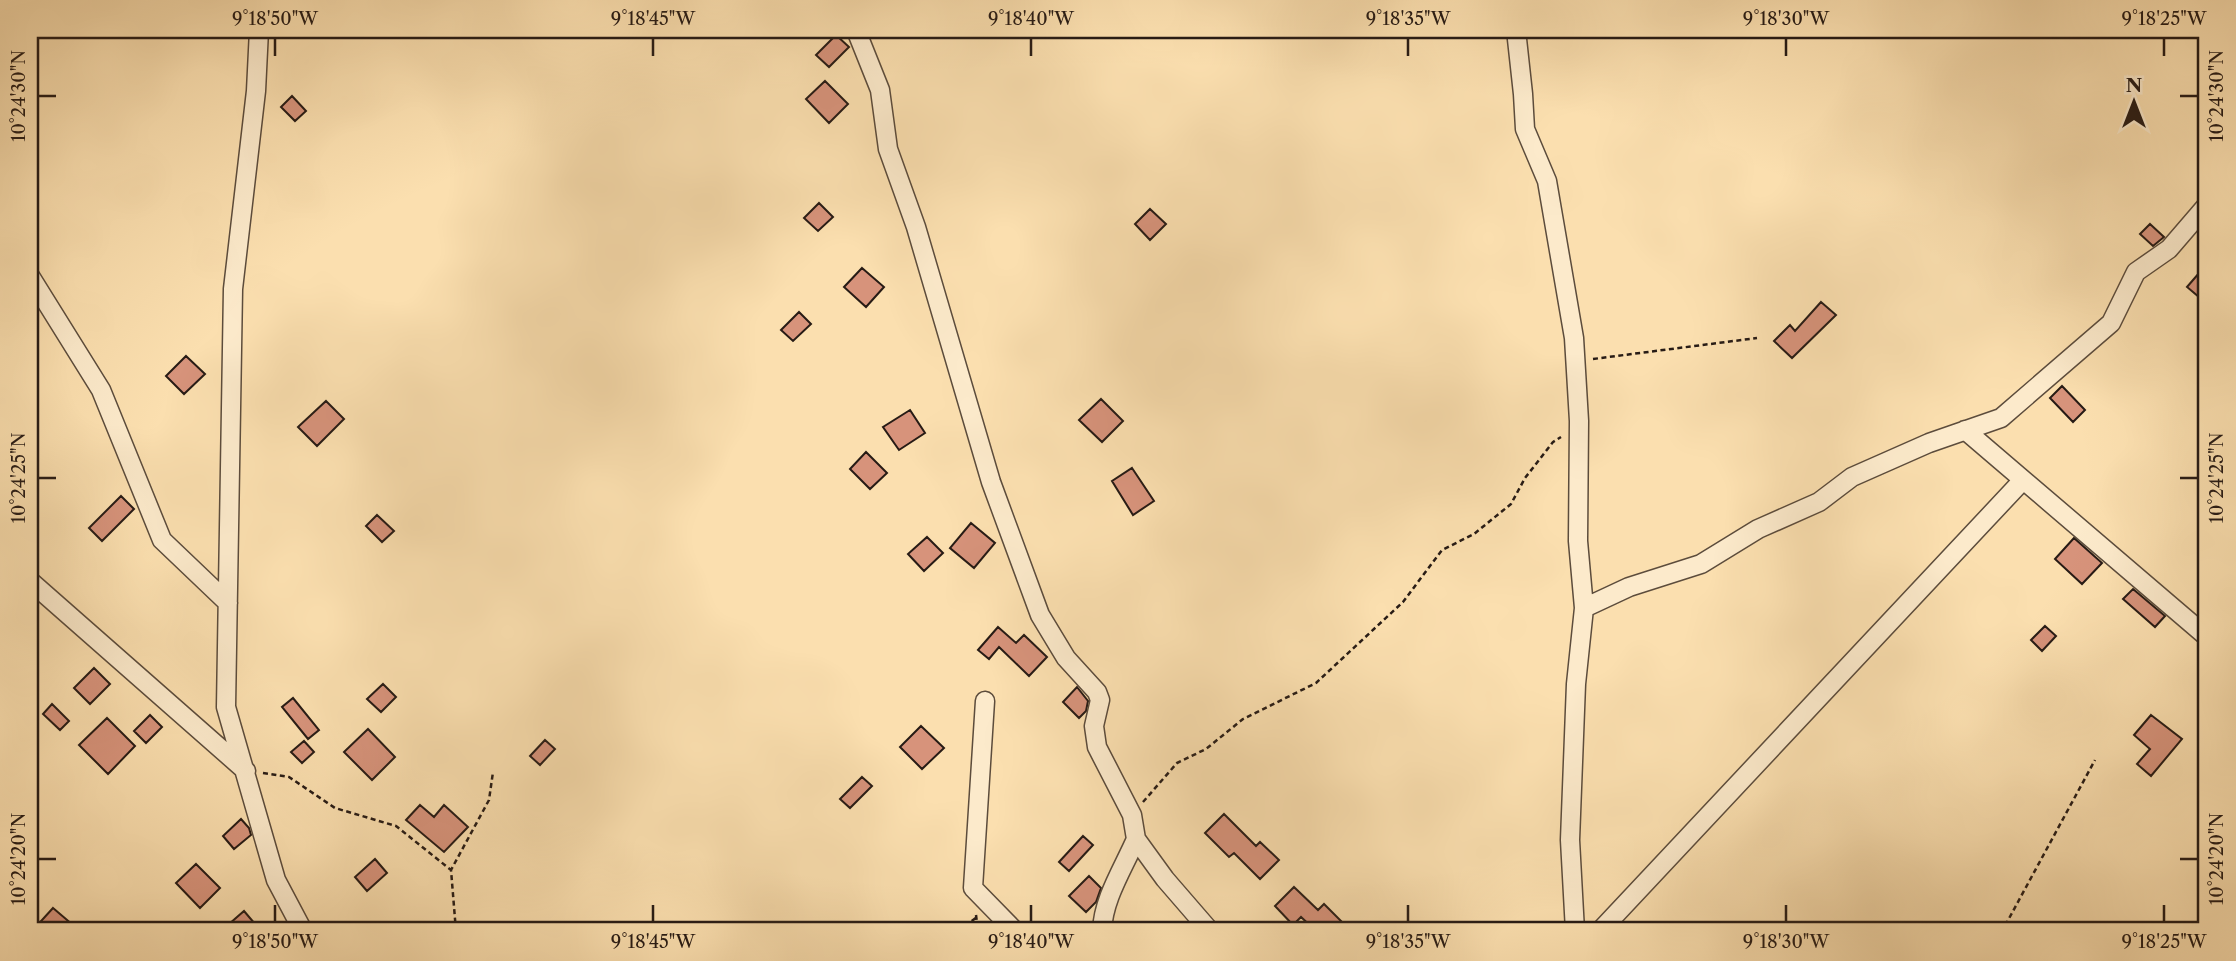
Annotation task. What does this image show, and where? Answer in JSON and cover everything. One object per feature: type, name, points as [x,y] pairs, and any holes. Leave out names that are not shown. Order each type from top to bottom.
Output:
[{"type":"street","points":[[259,30],[256,91],[233,289],[226,707],[276,880],[303,931]]},
{"type":"street","points":[[856,30],[880,90],[888,149],[916,228],[991,482],[1041,615],[1066,658],[1097,692],[1100,700],[1094,726],[1097,747],[1132,814],[1136,839],[1165,879],[1210,931]]},
{"type":"street","points":[[1516,30],[1525,129],[1547,181],[1574,338],[1580,424],[1578,541],[1584,608],[1576,684],[1570,839],[1575,931]]},
{"type":"street","points":[[1584,608],[1629,587],[1701,564],[1758,529],[1819,502],[1853,477],[1929,443],[2001,418],[2110,323],[2136,272],[2169,249],[2206,206]]},
{"type":"street","points":[[30,276],[102,390],[162,540],[228,603]]},
{"type":"street","points":[[1965,430],[2206,636]]},
{"type":"street","points":[[1600,931],[2023,480]]},
{"type":"street","points":[[30,580],[246,771]]},
{"type":"street","points":[[985,701],[973,888],[1015,931]]},
{"type":"street","points":[[1102,931],[1108,898],[1136,839]]},
{"type":"path","points":[[1575,360],[1757,338]]},
{"type":"path","points":[[1132,814],[1177,763],[1206,749],[1243,719],[1316,684],[1403,603],[1442,550],[1474,534],[1511,504],[1525,478],[1553,442],[1580,424]]},
{"type":"path","points":[[1999,931],[2006,924],[2095,760]]},
{"type":"path","points":[[246,771],[289,777],[335,808],[396,826],[451,870]]},
{"type":"path","points":[[456,931],[451,870],[489,800],[493,772]]},
{"type":"path","points":[[958,931],[989,905]]},
{"type":"building","points":[[836,35],[849,47],[829,67],[816,55]]},
{"type":"building","points":[[825,81],[848,104],[829,123],[806,99]]},
{"type":"building","points":[[292,96],[306,111],[295,121],[281,107]]},
{"type":"building","points":[[819,203],[833,217],[818,231],[804,218]]},
{"type":"building","points":[[1150,209],[1166,224],[1150,240],[1135,224]]},
{"type":"building","points":[[2150,224],[2164,237],[2153,246],[2140,234]]},
{"type":"building","points":[[2206,265],[2206,289],[2199,297],[2187,287]]},
{"type":"building","points":[[862,268],[884,287],[866,307],[844,287]]},
{"type":"building","points":[[1821,302],[1836,315],[1792,358],[1774,341],[1790,325],[1795,331]]},
{"type":"building","points":[[799,312],[811,324],[793,341],[781,330]]},
{"type":"building","points":[[186,356],[205,374],[184,394],[166,376]]},
{"type":"building","points":[[2062,386],[2085,410],[2073,422],[2050,398]]},
{"type":"building","points":[[1101,399],[1123,421],[1102,442],[1079,420]]},
{"type":"building","points":[[326,401],[344,419],[317,446],[298,427]]},
{"type":"building","points":[[910,410],[925,433],[899,450],[883,427]]},
{"type":"building","points":[[866,452],[887,473],[870,489],[850,469]]},
{"type":"building","points":[[1132,468],[1154,501],[1133,515],[1112,481]]},
{"type":"building","points":[[121,496],[134,509],[102,541],[89,528]]},
{"type":"building","points":[[377,515],[394,531],[382,542],[366,526]]},
{"type":"building","points":[[971,523],[995,543],[974,568],[950,548]]},
{"type":"building","points":[[927,537],[943,553],[924,571],[908,554]]},
{"type":"building","points":[[2074,538],[2102,563],[2082,584],[2055,559]]},
{"type":"building","points":[[2133,589],[2165,616],[2155,627],[2123,599]]},
{"type":"building","points":[[2045,626],[2056,636],[2042,651],[2031,640]]},
{"type":"building","points":[[998,627],[1016,643],[1024,635],[1047,657],[1029,676],[999,647],[989,659],[978,650]]},
{"type":"building","points":[[94,668],[110,684],[90,704],[74,688]]},
{"type":"building","points":[[383,684],[396,697],[381,712],[367,699]]},
{"type":"building","points":[[1077,687],[1088,701],[1086,711],[1079,718],[1063,702]]},
{"type":"building","points":[[293,698],[319,730],[308,739],[282,707]]},
{"type":"building","points":[[52,704],[69,721],[60,730],[43,714]]},
{"type":"building","points":[[150,715],[162,727],[146,743],[134,731]]},
{"type":"building","points":[[2151,715],[2182,739],[2151,776],[2137,764],[2150,749],[2134,735]]},
{"type":"building","points":[[107,718],[135,746],[108,774],[79,745]]},
{"type":"building","points":[[921,726],[944,748],[922,769],[900,747]]},
{"type":"building","points":[[368,729],[395,757],[372,780],[344,752]]},
{"type":"building","points":[[545,740],[555,749],[540,765],[530,756]]},
{"type":"building","points":[[304,741],[314,752],[302,763],[291,752]]},
{"type":"building","points":[[862,777],[872,786],[850,808],[840,799]]},
{"type":"building","points":[[420,805],[434,817],[444,805],[468,827],[444,852],[406,820]]},
{"type":"building","points":[[1224,814],[1256,846],[1260,842],[1279,860],[1260,879],[1234,853],[1229,857],[1205,833]]},
{"type":"building","points":[[241,819],[251,835],[234,849],[223,836]]},
{"type":"building","points":[[1083,836],[1093,845],[1069,871],[1059,862]]},
{"type":"building","points":[[375,859],[387,873],[367,891],[355,877]]},
{"type":"building","points":[[196,864],[220,888],[200,908],[176,883]]},
{"type":"building","points":[[1089,876],[1101,888],[1096,902],[1086,912],[1069,896]]},
{"type":"building","points":[[1294,887],[1318,910],[1324,904],[1343,923],[1335,931],[1316,931],[1301,917],[1293,925],[1275,906]]},
{"type":"building","points":[[53,908],[80,931],[32,931]]},
{"type":"building","points":[[244,911],[261,931],[221,931]]}]
